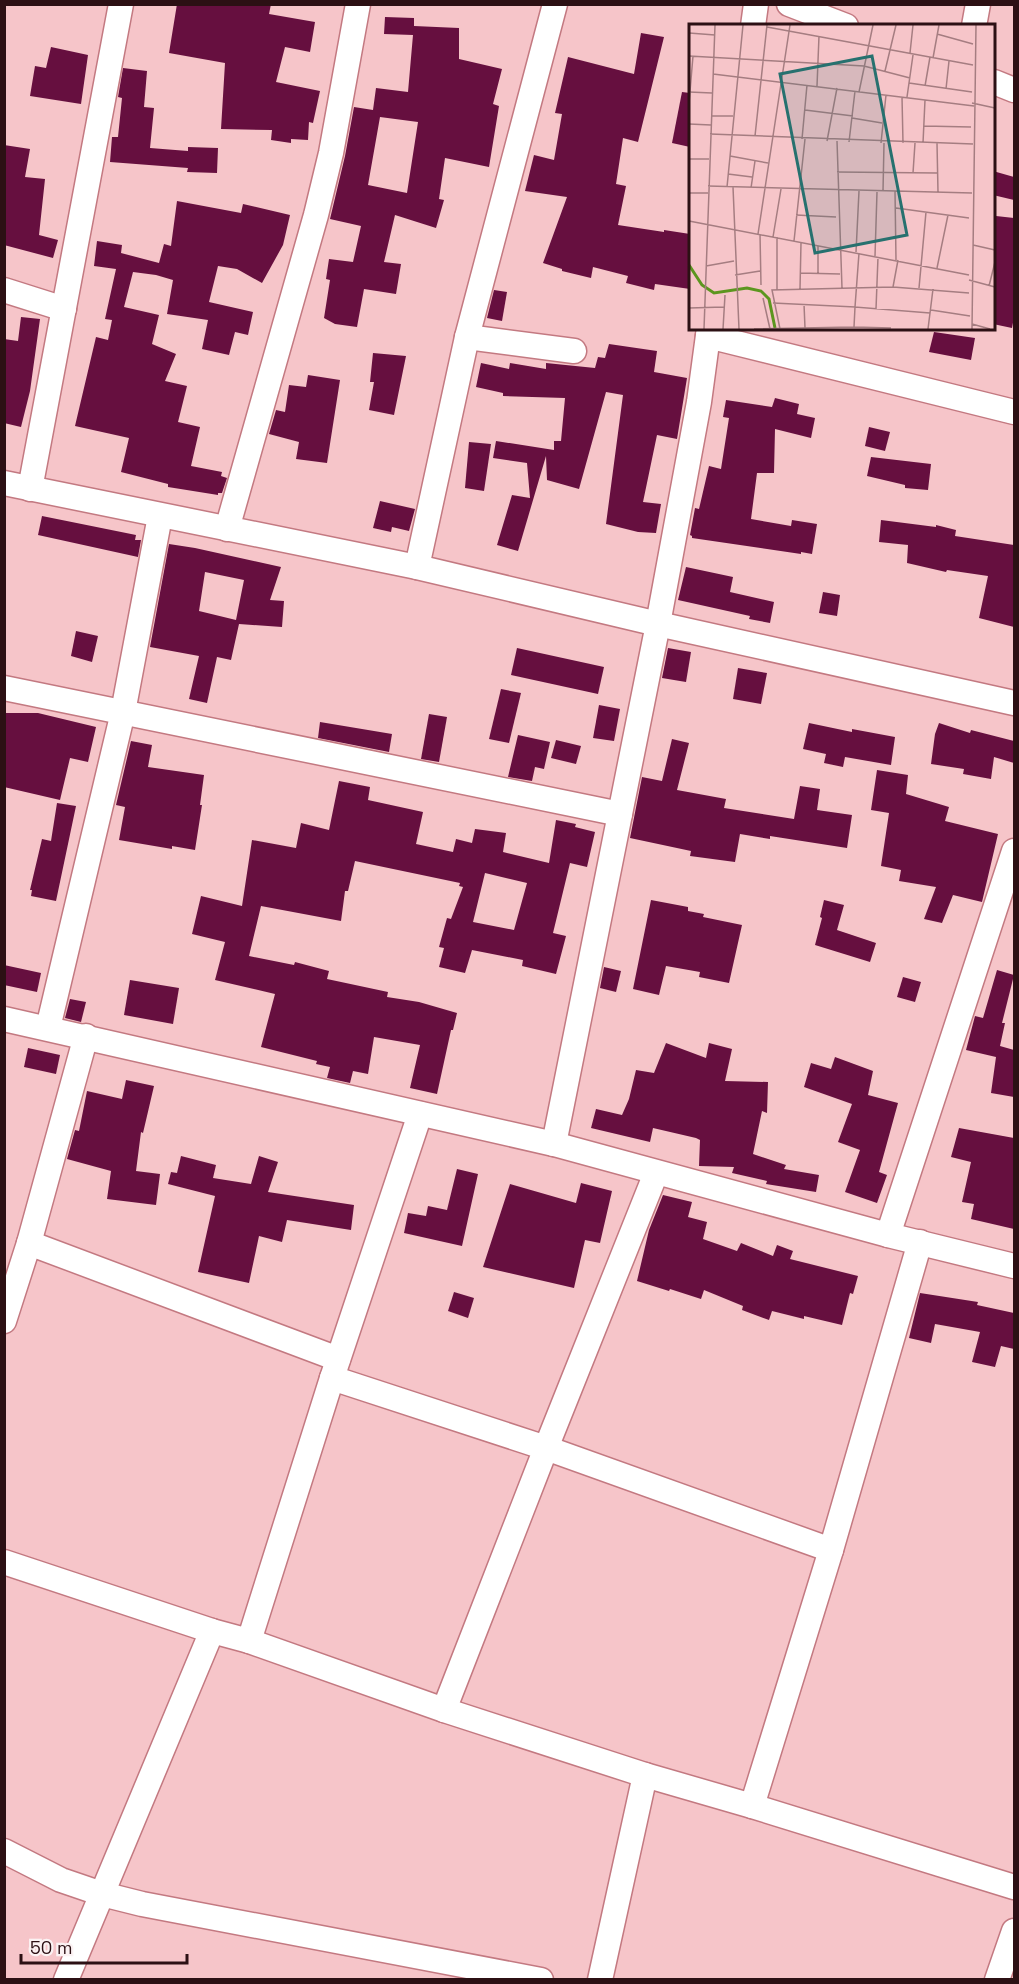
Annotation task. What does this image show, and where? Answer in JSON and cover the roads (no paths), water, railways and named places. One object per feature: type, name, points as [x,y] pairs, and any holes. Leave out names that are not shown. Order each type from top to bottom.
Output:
[{"type":"street","points":[[30,489],[121,4]]},
{"type":"street","points":[[227,529],[316,215],[331,153],[358,4]]},
{"type":"street","points":[[417,567],[467,338],[555,4]]},
{"type":"street","points":[[753,24],[756,4]]},
{"type":"street","points":[[789,4],[841,24]]},
{"type":"street","points":[[974,24],[978,4]]},
{"type":"street","points":[[995,82],[1014,90]]},
{"type":"street","points":[[4,290],[64,309]]},
{"type":"street","points":[[554,1144],[658,624],[699,402],[709,332],[1014,412]]},
{"type":"street","points":[[467,338],[574,351]]},
{"type":"street","points":[[4,483],[417,567],[658,624],[1014,702]]},
{"type":"street","points":[[48,1028],[123,712],[160,516]]},
{"type":"street","points":[[4,688],[620,814]]},
{"type":"street","points":[[888,1234],[1014,851]]},
{"type":"street","points":[[4,1019],[554,1144],[656,1173],[1014,1266]]},
{"type":"street","points":[[4,1321],[29,1243],[86,1036]]},
{"type":"street","points":[[249,1641],[335,1369],[420,1114]]},
{"type":"street","points":[[444,1710],[656,1173]]},
{"type":"street","points":[[752,1806],[831,1550],[921,1242]]},
{"type":"street","points":[[29,1243],[335,1369],[546,1448],[831,1550]]},
{"type":"street","points":[[4,1562],[212,1631],[249,1641],[444,1710],[645,1776],[752,1806],[1014,1887]]},
{"type":"street","points":[[66,1980],[212,1631]]},
{"type":"street","points":[[600,1980],[645,1776]]},
{"type":"street","points":[[4,1851],[61,1880],[142,1904],[541,1980]]},
{"type":"street","points":[[997,1980],[1014,1931]]}]
